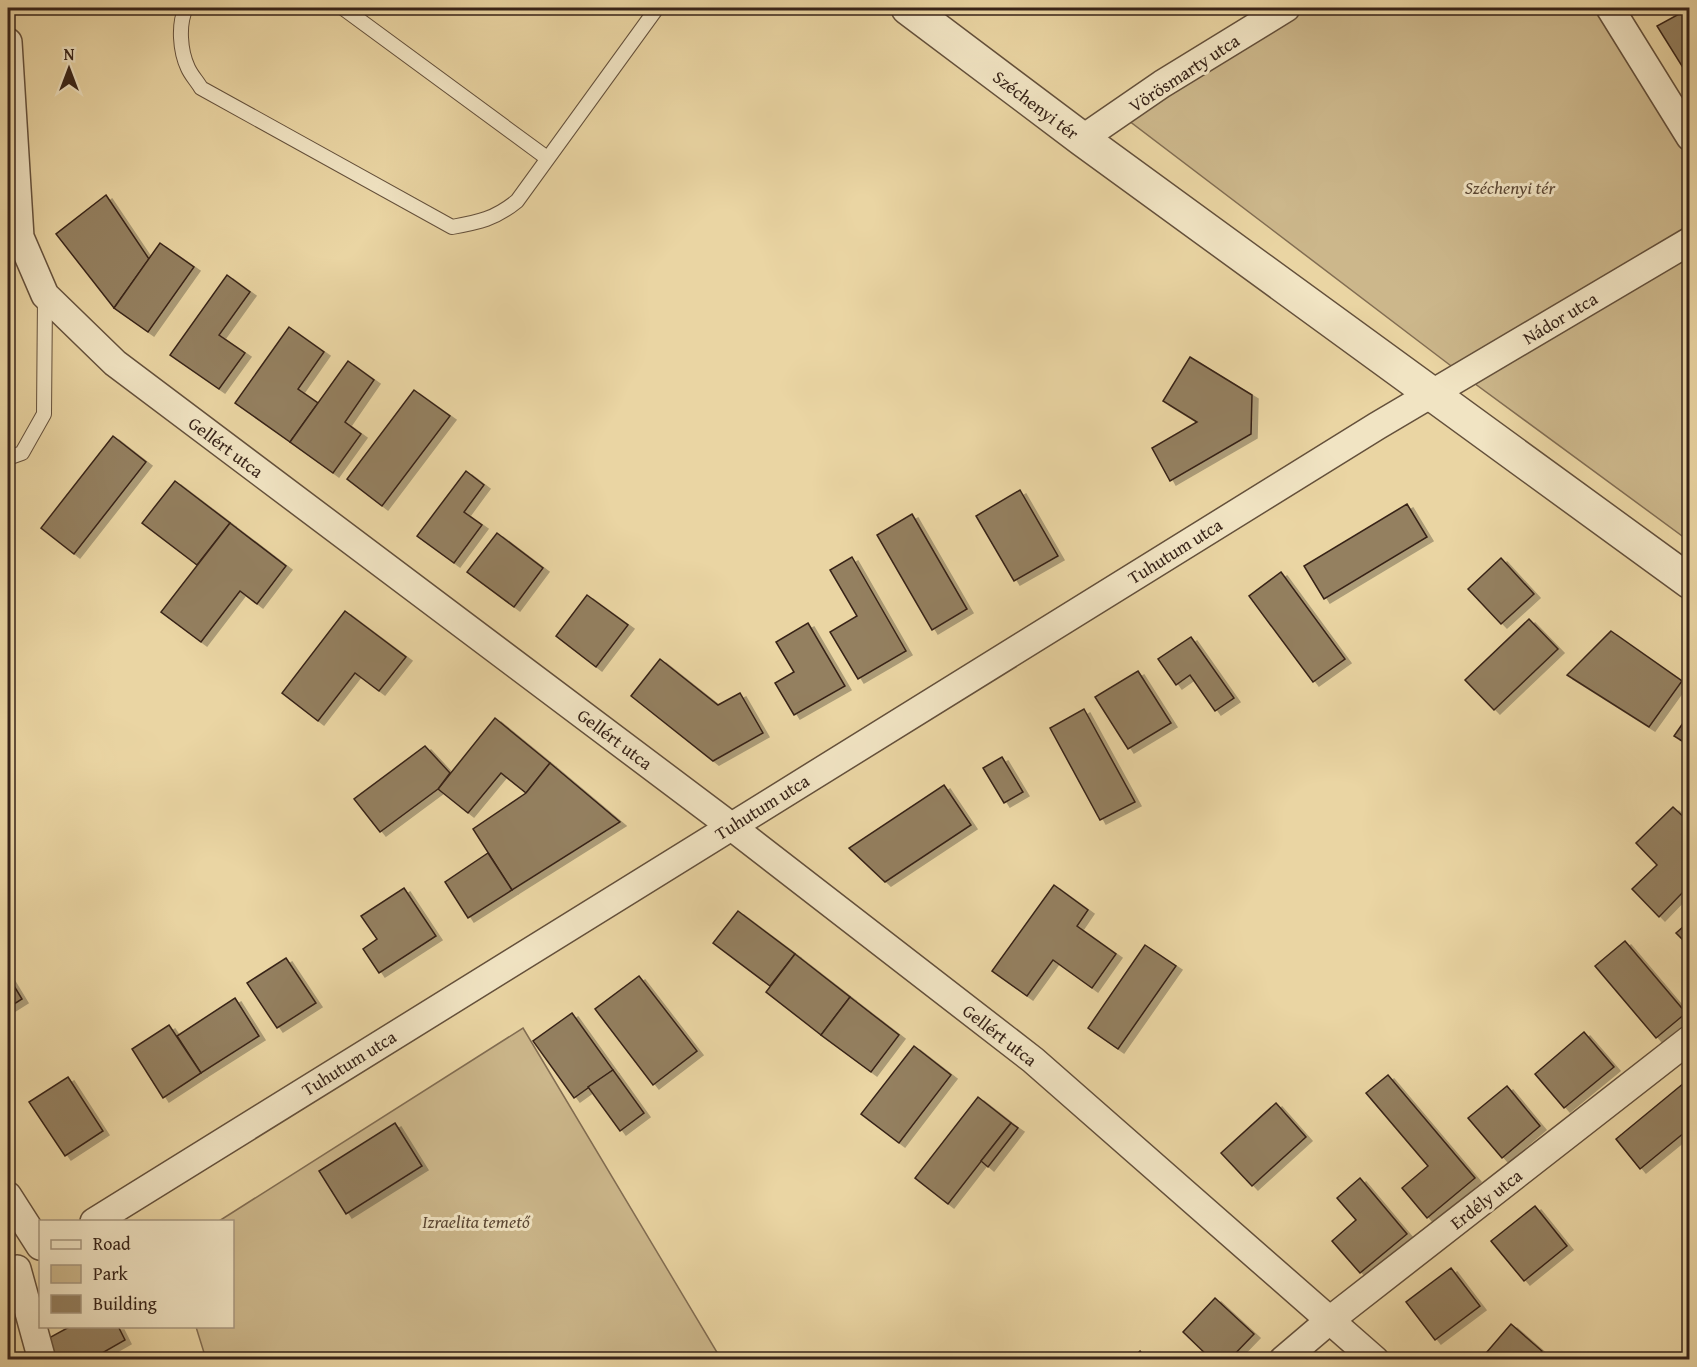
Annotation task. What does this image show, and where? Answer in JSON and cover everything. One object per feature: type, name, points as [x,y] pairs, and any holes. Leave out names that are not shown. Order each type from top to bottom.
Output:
[{"type":"street","name":"Széchenyi tér","points":[[908,8],[1082,139],[1689,582]]},
{"type":"street","name":"Vörösmarty utca","points":[[1082,139],[1162,84],[1286,8]]},
{"type":"street","points":[[1610,8],[1689,137]]},
{"type":"street","name":"Gellért utca","points":[[8,42],[20,237],[45,295],[115,363],[732,827],[1033,1060],[1375,1359]]},
{"type":"street","name":"Nádor utca","points":[[1431,394],[1689,241]]},
{"type":"street","name":"Tuhutum utca","points":[[96,1220],[1431,394]]},
{"type":"street","name":"Erdély utca","points":[[1283,1359],[1689,1040]]},
{"type":"street","points":[[8,1196],[39,1244]]},
{"type":"street","points":[[39,1256],[12,1272],[42,1359]]},
{"type":"lane","points":[[186,8],[182,15],[181,45],[188,68],[201,88],[452,227],[480,222],[501,214],[517,201],[657,8]]},
{"type":"lane","points":[[343,8],[547,158]]},
{"type":"lane","points":[[8,458],[22,453],[44,414],[45,295]]},
{"type":"green space","name":"Széchenyi tér","points":[[1286,8],[1610,8],[1689,137],[1689,541],[1463,375],[1120,114]]},
{"type":"green space","name":"Izraelita temető","points":[[523,1028],[721,1359],[206,1359],[196,1328],[234,1328],[234,1220],[221,1220]]},
{"type":"building","points":[[1690,8],[1690,79],[1657,26]]},
{"type":"building","points":[[106,195],[149,259],[114,308],[56,234]]},
{"type":"building","points":[[160,243],[194,267],[148,332],[114,308]]},
{"type":"building","points":[[227,275],[250,292],[219,335],[245,353],[219,389],[170,355]]},
{"type":"building","points":[[289,327],[324,352],[298,389],[318,403],[290,442],[235,403]]},
{"type":"building","points":[[1190,357],[1252,395],[1251,434],[1170,481],[1152,448],[1197,422],[1163,401]]},
{"type":"building","points":[[348,361],[374,380],[345,422],[361,434],[333,473],[290,442]]},
{"type":"building","points":[[414,390],[450,416],[382,506],[347,479]]},
{"type":"building","points":[[113,436],[146,462],[74,554],[41,528]]},
{"type":"building","points":[[466,471],[484,485],[464,512],[482,525],[454,563],[417,536]]},
{"type":"building","points":[[175,481],[230,523],[197,565],[142,523]]},
{"type":"building","points":[[1020,490],[1058,556],[1014,581],[976,516]]},
{"type":"building","points":[[1407,504],[1427,537],[1324,599],[1304,566]]},
{"type":"building","points":[[912,514],[967,609],[932,630],[877,535]]},
{"type":"building","points":[[230,523],[286,566],[257,604],[240,591],[201,642],[161,612]]},
{"type":"building","points":[[497,533],[543,568],[514,607],[467,572]]},
{"type":"building","points":[[852,557],[906,651],[858,679],[830,632],[857,616],[830,570]]},
{"type":"building","points":[[1501,558],[1534,594],[1501,624],[1468,589]]},
{"type":"building","points":[[1281,572],[1345,659],[1313,682],[1249,596]]},
{"type":"building","points":[[587,595],[628,625],[596,667],[556,636]]},
{"type":"building","points":[[345,611],[406,657],[379,691],[355,673],[318,721],[282,693]]},
{"type":"building","points":[[1529,619],[1558,649],[1494,710],[1465,680]]},
{"type":"building","points":[[808,623],[845,686],[794,715],[775,683],[794,672],[776,642]]},
{"type":"building","points":[[1611,631],[1682,681],[1649,727],[1567,675]]},
{"type":"building","points":[[1191,637],[1234,698],[1215,711],[1190,675],[1176,685],[1158,659]]},
{"type":"building","points":[[660,659],[718,705],[740,693],[763,733],[713,761],[631,696]]},
{"type":"building","points":[[1138,671],[1171,723],[1128,749],[1095,697]]},
{"type":"building","points":[[1084,709],[1135,802],[1100,820],[1050,728]]},
{"type":"building","points":[[1690,713],[1690,746],[1674,736]]},
{"type":"building","points":[[495,718],[550,763],[526,793],[501,773],[468,813],[438,789]]},
{"type":"building","points":[[425,746],[450,773],[438,789],[380,832],[354,799]]},
{"type":"building","points":[[1002,757],[1023,792],[1004,803],[983,768]]},
{"type":"building","points":[[550,763],[620,822],[512,890],[473,829],[526,793]]},
{"type":"building","points":[[944,785],[971,825],[885,882],[849,848]]},
{"type":"building","points":[[1673,807],[1690,823],[1690,897],[1684,891],[1659,917],[1632,889],[1657,865],[1636,843]]},
{"type":"building","points":[[488,853],[512,890],[468,918],[445,882]]},
{"type":"building","points":[[1054,885],[1088,910],[1077,926],[1116,954],[1092,988],[1053,960],[1027,996],[992,971]]},
{"type":"building","points":[[404,888],[436,936],[379,973],[363,949],[377,939],[361,916]]},
{"type":"building","points":[[738,911],[795,954],[770,986],[713,943]]},
{"type":"building","points":[[1690,921],[1690,947],[1676,933]]},
{"type":"building","points":[[1625,941],[1686,1013],[1656,1038],[1595,966]]},
{"type":"building","points":[[1145,945],[1176,966],[1118,1049],[1088,1028]]},
{"type":"building","points":[[795,954],[850,997],[821,1035],[766,992]]},
{"type":"building","points":[[286,958],[316,1003],[277,1028],[247,983]]},
{"type":"building","points":[[8,976],[22,999],[8,1008]]},
{"type":"building","points":[[639,976],[697,1051],[653,1085],[595,1009]]},
{"type":"building","points":[[850,997],[899,1035],[871,1072],[821,1035]]},
{"type":"building","points":[[235,998],[259,1036],[201,1073],[177,1036]]},
{"type":"building","points":[[572,1013],[613,1070],[574,1098],[533,1041]]},
{"type":"building","points":[[169,1025],[201,1073],[163,1098],[132,1049]]},
{"type":"building","points":[[1584,1032],[1614,1067],[1564,1108],[1535,1074]]},
{"type":"building","points":[[914,1046],[951,1075],[899,1143],[861,1114]]},
{"type":"building","points":[[613,1070],[644,1113],[620,1131],[588,1087]]},
{"type":"building","points":[[1388,1075],[1475,1178],[1427,1218],[1402,1188],[1428,1166],[1366,1093]]},
{"type":"building","points":[[68,1077],[103,1131],[65,1156],[29,1102]]},
{"type":"building","points":[[1690,1078],[1690,1128],[1640,1169],[1616,1139]]},
{"type":"building","points":[[1507,1086],[1540,1126],[1502,1158],[1468,1118]]},
{"type":"building","points":[[978,1097],[1011,1123],[948,1204],[915,1178]]},
{"type":"building","points":[[1276,1103],[1306,1137],[1252,1186],[1221,1153]]},
{"type":"building","points":[[395,1123],[422,1166],[346,1214],[319,1171]]},
{"type":"building","points":[[1011,1123],[1018,1128],[988,1167],[981,1161]]},
{"type":"building","points":[[1360,1178],[1407,1234],[1360,1273],[1332,1241],[1356,1220],[1337,1198]]},
{"type":"building","points":[[1535,1206],[1567,1246],[1524,1281],[1491,1241]]},
{"type":"building","points":[[1451,1268],[1480,1306],[1435,1340],[1406,1302]]},
{"type":"building","points":[[1215,1298],[1254,1334],[1229,1360],[1212,1360],[1183,1332]]},
{"type":"building","points":[[1511,1324],[1542,1351],[1535,1360],[1480,1360]]},
{"type":"building","points":[[67,1328],[119,1328],[125,1340],[90,1360],[53,1360],[47,1339]]},
{"type":"building","points":[[1140,1351],[1147,1360],[1130,1360]]}]
